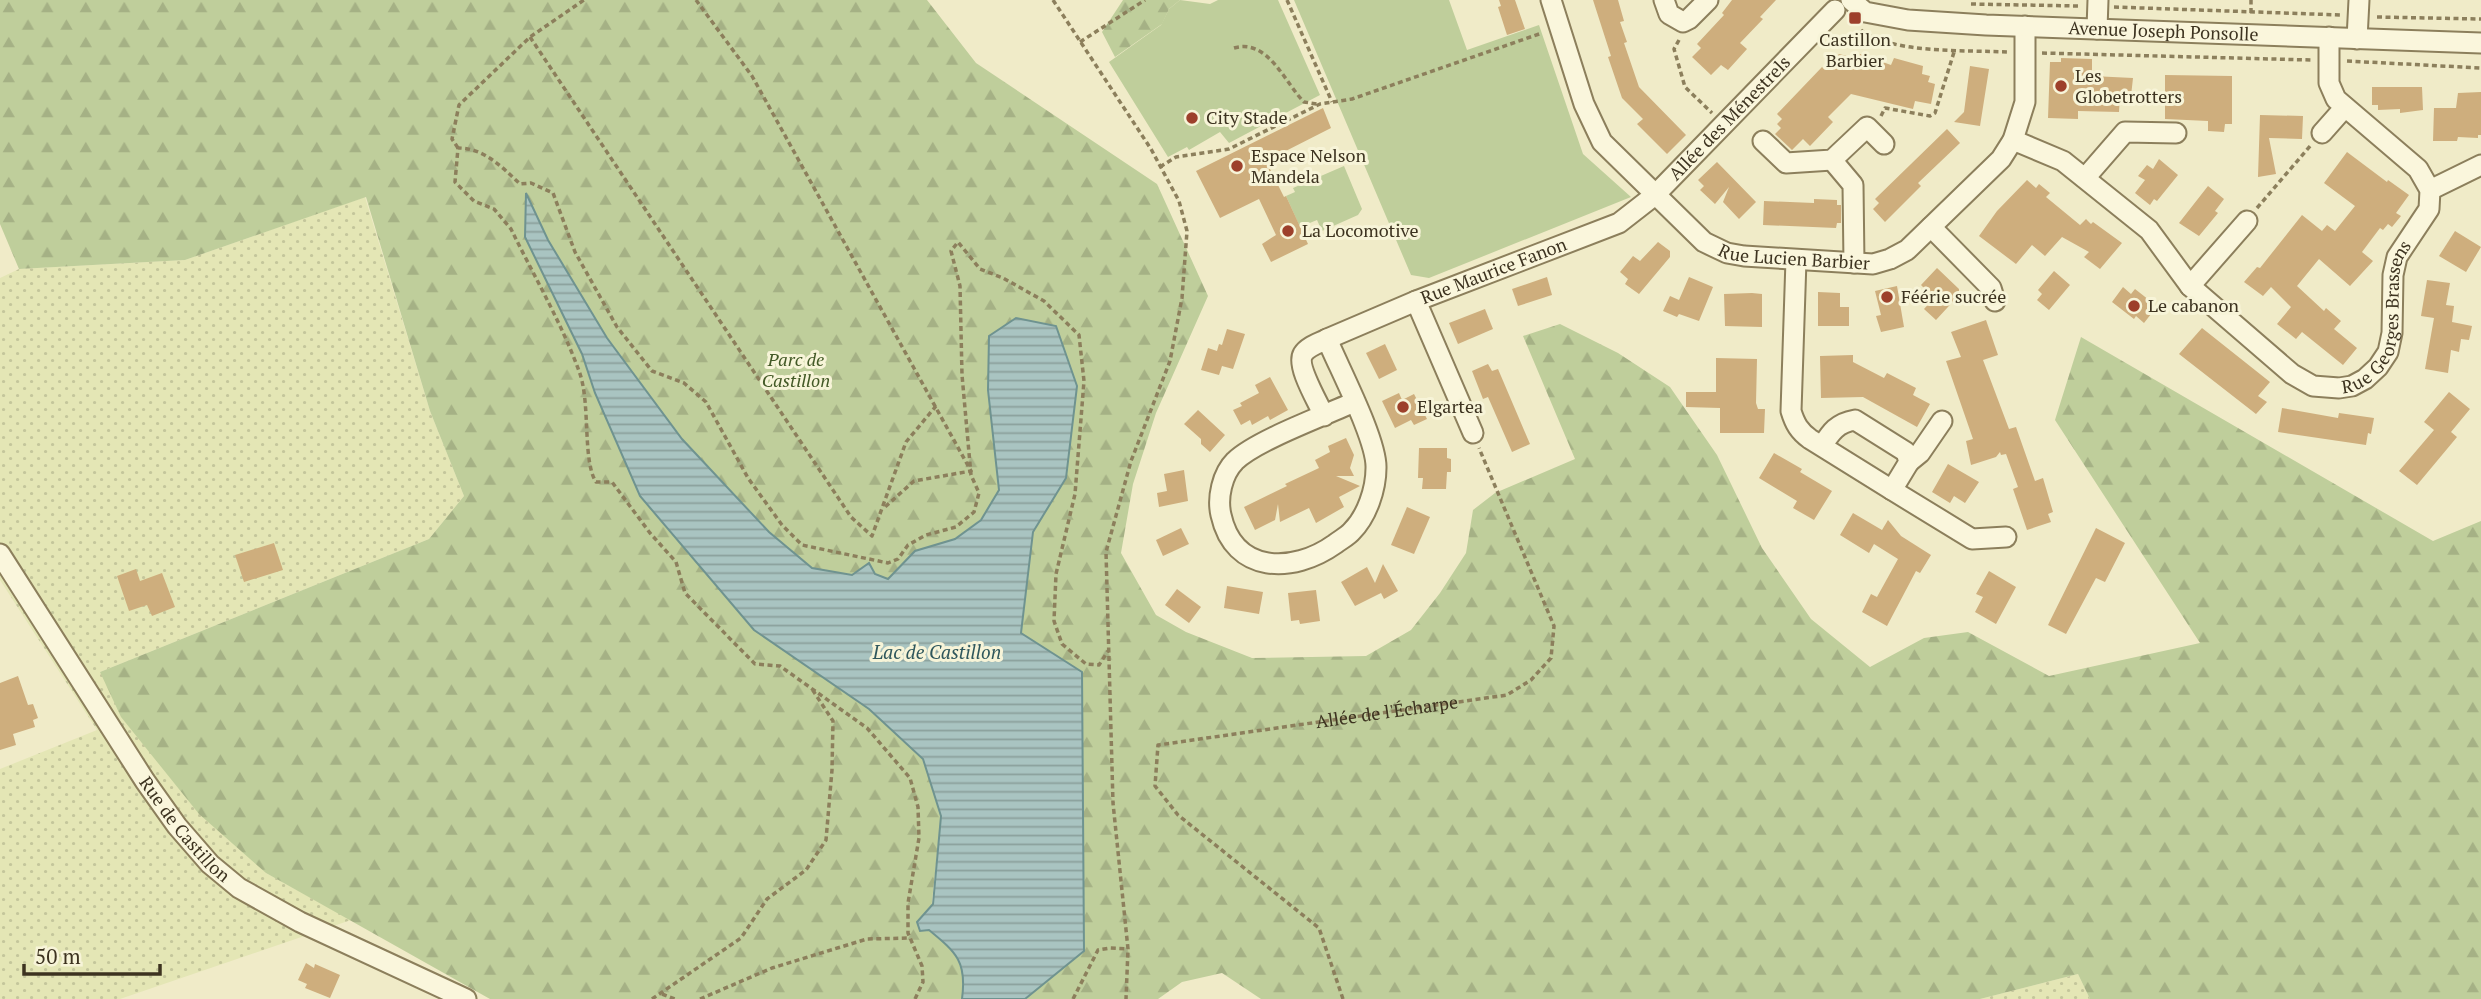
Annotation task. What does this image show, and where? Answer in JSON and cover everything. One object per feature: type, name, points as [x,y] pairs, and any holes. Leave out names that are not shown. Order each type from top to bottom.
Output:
[{"type":"street","name":"Rue Lucien Barbier","points":[[1551,0],[1584,104],[1602,142],[1704,242],[1727,253],[1796,260],[1873,264],[1890,259],[1908,250],[2001,159],[2013,140],[2025,102],[2025,26]]},
{"type":"street","points":[[1664,0],[1668,14],[1683,22],[1707,0]]},
{"type":"street","points":[[2097,29],[2098,3]]},
{"type":"street","name":"Avenue Joseph Ponsolle","points":[[1843,5],[1908,20],[2481,43]]},
{"type":"street","name":"Allée des Ménestrels","points":[[1655,195],[1843,5]]},
{"type":"street","points":[[2357,39],[2359,8]]},
{"type":"street","points":[[2329,37],[2329,83],[2336,99],[2418,169],[2430,190],[2481,165]]},
{"type":"street","points":[[2322,133],[2344,107]]},
{"type":"street","points":[[1763,141],[1786,163],[1832,160],[1867,127],[1879,138]]},
{"type":"street","points":[[2085,178],[2124,132],[2176,133]]},
{"type":"street","name":"Rue Georges Brassens","points":[[2013,140],[2063,161],[2149,230],[2190,286],[2292,374],[2313,386],[2352,386],[2378,368],[2388,352],[2392,333],[2393,275],[2397,257],[2429,209],[2430,190]]},
{"type":"street","points":[[1832,160],[1853,185],[1854,263]]},
{"type":"street","name":"Rue Maurice Fanon","points":[[1324,416],[1300,364],[1307,349],[1416,302],[1619,223],[1655,195]]},
{"type":"street","points":[[2190,286],[2247,220]]},
{"type":"street","points":[[1931,227],[1991,288],[1995,301]]},
{"type":"street","points":[[1796,260],[1791,411],[1800,431],[1972,540],[2006,537]]},
{"type":"street","points":[[1416,302],[1473,433]]},
{"type":"street","points":[[1327,339],[1354,402],[1373,447],[1376,467],[1370,500],[1352,531],[1329,548],[1298,563],[1273,564],[1252,558],[1233,544],[1223,526],[1218,504],[1223,481],[1233,463],[1249,450],[1354,402]]},
{"type":"street","points":[[1822,446],[1833,429],[1843,422],[1855,420],[1906,452],[1909,462]]},
{"type":"street","points":[[1892,490],[1909,462],[1920,453],[1942,421]]},
{"type":"street","name":"Rue de Castillon","points":[[0,554],[145,782],[177,826],[210,864],[239,888],[300,922],[466,999]]},
{"type":"path","points":[[583,0],[530,37],[459,105],[452,139],[458,148],[455,182],[474,201],[494,209],[511,229],[580,373],[587,415],[590,472],[596,482],[612,482],[650,533],[676,562],[685,593],[755,664],[780,666],[867,728],[910,778],[918,807],[919,838],[908,903],[908,933],[922,966],[923,982],[915,999]]},
{"type":"path","points":[[458,148],[477,149],[520,184],[531,183],[553,193],[575,252],[617,327],[652,371],[684,383],[706,402],[748,478],[782,525],[802,545],[888,563],[898,559],[908,545],[926,535],[956,527],[974,512],[979,494],[971,471],[752,76],[696,0]]},
{"type":"path","points":[[1053,0],[1160,167],[1179,201],[1187,231],[1182,298],[1170,361],[1131,461],[1106,552],[1113,803],[1128,949],[1126,999]]},
{"type":"path","points":[[1080,42],[1145,0]]},
{"type":"path","points":[[1287,0],[1332,102]]},
{"type":"path","points":[[2250,13],[2251,0]]},
{"type":"path","points":[[1966,4],[2098,3],[2250,13],[2359,8],[2481,19]]},
{"type":"path","points":[[1843,5],[1872,39],[1908,47],[2329,60],[2481,68]]},
{"type":"path","points":[[1689,19],[1674,49],[1685,88],[1713,114]]},
{"type":"path","points":[[1234,48],[1254,48],[1265,53],[1304,102],[1320,104],[1352,99],[1560,26]]},
{"type":"path","points":[[530,37],[851,517],[872,536],[906,442],[936,406]]},
{"type":"path","points":[[1879,138],[1885,108],[1930,116],[1935,113],[1955,49]]},
{"type":"path","points":[[1160,167],[1176,157],[1229,149],[1320,104]]},
{"type":"path","points":[[2247,220],[2322,133]]},
{"type":"path","points":[[971,471],[962,375],[960,286],[951,251],[958,242],[980,269],[1003,278],[1044,301],[1079,335],[1084,381],[1075,494],[1056,574],[1054,621],[1062,644],[1086,664],[1099,665],[1108,651]]},
{"type":"path","name":"Allée de l'Écharpe","points":[[1342,999],[1319,928],[1178,815],[1154,786],[1158,746],[1507,695],[1531,680],[1551,658],[1553,625],[1473,433]]},
{"type":"path","points":[[883,508],[914,481],[971,471]]},
{"type":"path","points":[[652,999],[741,938],[767,899],[806,870],[826,840],[833,721],[811,687]]},
{"type":"path","points":[[700,999],[772,968],[867,939],[910,938]]},
{"type":"path","points":[[1073,999],[1098,950],[1128,949]]},
{"type":"path","points":[[662,994],[675,999]]},
{"type":"green space","name":"Parc de Castillon","points":[[0,0],[927,0],[976,63],[1157,184],[1208,296],[1156,413],[1133,484],[1121,553],[1156,615],[1186,632],[1252,658],[1366,656],[1411,630],[1466,553],[1473,510],[1495,493],[1575,459],[1523,336],[1560,324],[1618,353],[1670,387],[1717,455],[1762,548],[1811,619],[1870,667],[1924,638],[1968,632],[2049,676],[2200,643],[2055,420],[2081,337],[2433,541],[2481,521],[2481,999],[2090,999],[2078,974],[1980,999],[1261,999],[1222,973],[1182,982],[1158,999],[1025,999],[1084,951],[1021,633],[1033,532],[1066,478],[1077,386],[1056,326],[989,336],[988,390],[999,490],[981,519],[955,539],[915,551],[888,579],[875,574],[852,575],[812,568],[769,532],[682,439],[607,338],[548,240],[526,194],[595,393],[640,496],[754,630],[869,709],[923,759],[941,816],[929,930],[947,945],[958,959],[963,986],[962,999],[490,999],[266,873],[199,814],[121,717],[100,672],[429,539],[464,496],[430,411],[366,197],[185,260],[19,269],[0,224]]},
{"type":"green space","points":[[1123,0],[1180,0],[1169,9],[1162,24],[1115,57],[1102,32]]},
{"type":"green space","points":[[1180,0],[1210,4],[1218,0],[1278,0],[1320,95],[1229,143],[1220,132],[1189,150],[1187,147],[1168,157],[1109,62],[1161,25],[1169,9]]},
{"type":"green space","points":[[1294,0],[1449,0],[1467,50],[1539,25],[1583,154],[1631,197],[1429,278],[1411,275]]},
{"type":"green space","points":[[1344,166],[1362,209],[1358,215],[1322,231],[1317,220],[1300,227],[1286,196],[1295,192],[1293,188]]},
{"type":"green space","points":[[365,197],[430,411],[464,496],[429,539],[100,672],[266,873],[351,920],[120,999],[0,999],[0,769],[97,730],[0,580],[0,278],[19,269],[185,260]]},
{"type":"green space","points":[[2078,974],[2090,999],[1980,999]]},
{"type":"water","name":"Lac de Castillon","points":[[526,193],[548,240],[607,338],[682,439],[769,532],[812,568],[852,575],[869,563],[875,574],[888,579],[915,551],[955,539],[981,520],[999,490],[988,390],[989,336],[1016,318],[1056,326],[1077,386],[1066,478],[1033,532],[1021,633],[1082,672],[1084,951],[1025,999],[962,999],[963,976],[958,959],[947,945],[929,930],[920,931],[917,922],[933,904],[941,816],[923,759],[869,709],[754,630],[640,496],[595,393],[582,354],[525,237]]},
{"type":"building","points":[[1499,0],[1515,0],[1525,29],[1507,35],[1498,7],[1501,6]]},
{"type":"building","points":[[1593,0],[1618,0],[1624,21],[1620,22],[1627,42],[1624,43],[1639,87],[1686,135],[1667,154],[1637,124],[1643,119],[1622,98]]},
{"type":"building","points":[[1732,0],[1776,0],[1760,17],[1763,19],[1740,43],[1747,49],[1728,70],[1721,65],[1711,75],[1692,57],[1701,48],[1697,44],[1724,15],[1722,13]]},
{"type":"building","points":[[1839,54],[1859,59],[1860,54],[1891,65],[1894,58],[1923,66],[1922,74],[1930,76],[1928,82],[1935,84],[1931,104],[1915,101],[1913,109],[1851,94],[1828,117],[1833,122],[1810,146],[1803,139],[1792,150],[1775,134],[1781,128],[1777,124],[1782,119],[1777,114],[1822,67],[1824,69]]},
{"type":"building","points":[[2061,58],[2092,59],[2092,76],[2133,78],[2131,96],[2120,95],[2119,112],[2078,111],[2078,119],[2048,118],[2050,62],[2061,62]]},
{"type":"building","points":[[1970,66],[1989,69],[1980,126],[1954,122],[1964,112]]},
{"type":"building","points":[[2165,75],[2232,76],[2232,124],[2225,124],[2224,132],[2208,131],[2208,121],[2165,119]]},
{"type":"building","points":[[2372,87],[2422,87],[2423,110],[2400,113],[2400,109],[2378,110],[2378,105],[2372,105]]},
{"type":"building","points":[[2481,92],[2481,135],[2478,135],[2478,138],[2458,137],[2457,141],[2433,141],[2434,108],[2456,108],[2458,93]]},
{"type":"building","name":"Espace Nelson Mandela","points":[[1323,108],[1331,128],[1266,161],[1308,244],[1271,262],[1262,244],[1276,235],[1259,199],[1220,218],[1196,171]]},
{"type":"building","points":[[2260,115],[2303,116],[2302,139],[2269,138],[2276,174],[2258,177]]},
{"type":"building","points":[[1947,129],[1960,143],[1918,183],[1921,186],[1885,222],[1873,209],[1879,203],[1875,199]]},
{"type":"building","points":[[2347,152],[2409,195],[2396,213],[2401,216],[2392,227],[2388,224],[2383,230],[2380,228],[2362,252],[2373,261],[2350,286],[2319,259],[2297,286],[2324,311],[2326,308],[2341,321],[2334,329],[2357,348],[2343,365],[2302,332],[2296,339],[2277,324],[2291,307],[2271,287],[2263,296],[2244,282],[2257,267],[2260,268],[2302,215],[2322,231],[2327,225],[2335,231],[2355,206],[2324,183]]},
{"type":"building","points":[[2159,159],[2178,175],[2157,201],[2154,199],[2150,205],[2135,193],[2145,180],[2138,176],[2147,165],[2153,169]]},
{"type":"building","points":[[1717,162],[1756,202],[1739,219],[1723,202],[1729,187],[1715,204],[1700,190],[1704,186],[1698,180]]},
{"type":"building","points":[[2027,180],[2036,188],[2039,184],[2050,193],[2046,197],[2080,225],[2086,219],[2091,224],[2093,222],[2122,243],[2100,269],[2084,257],[2089,252],[2062,237],[2045,256],[2032,245],[2016,264],[1979,236],[1997,211]]},
{"type":"building","points":[[2208,186],[2224,199],[2215,211],[2218,213],[2199,236],[2179,223]]},
{"type":"building","points":[[1814,199],[1837,200],[1837,205],[1841,205],[1841,223],[1837,223],[1836,228],[1763,225],[1764,201],[1814,203]]},
{"type":"building","points":[[2455,231],[2481,247],[2466,272],[2439,256]]},
{"type":"building","points":[[1658,242],[1670,251],[1670,257],[1639,294],[1625,284],[1628,279],[1620,272],[1633,256],[1640,261]]},
{"type":"building","points":[[1937,268],[1959,289],[1959,295],[1936,320],[1924,309],[1934,298],[1921,285]]},
{"type":"building","points":[[2054,271],[2070,285],[2049,310],[2037,300],[2042,294],[2038,290]]},
{"type":"building","points":[[1547,277],[1552,295],[1518,306],[1512,289]]},
{"type":"building","points":[[1689,277],[1713,287],[1699,321],[1663,311],[1670,296],[1679,300]]},
{"type":"building","points":[[2427,280],[2450,283],[2446,305],[2454,306],[2452,322],[2472,326],[2469,340],[2461,339],[2459,352],[2451,350],[2448,373],[2425,369],[2434,318],[2421,316]]},
{"type":"building","points":[[1897,286],[1904,327],[1881,332],[1876,316],[1881,315],[1875,291]]},
{"type":"building","name":"Le cabanon","points":[[2123,287],[2131,294],[2135,289],[2149,300],[2147,303],[2155,309],[2144,323],[2136,316],[2134,319],[2112,302]]},
{"type":"building","points":[[1818,292],[1840,293],[1840,307],[1849,307],[1849,326],[1818,326]]},
{"type":"building","points":[[1724,294],[1762,294],[1762,327],[1725,326]]},
{"type":"building","points":[[1485,309],[1493,329],[1458,344],[1449,323]]},
{"type":"building","points":[[1986,320],[1998,355],[1983,360],[2009,429],[2016,427],[2035,481],[2043,478],[2053,512],[2048,514],[2051,522],[2027,530],[2013,489],[2018,487],[2006,454],[2001,455],[2000,452],[1996,457],[1971,465],[1966,441],[1973,439],[1946,361],[1961,357],[1951,332]]},
{"type":"building","points":[[2202,328],[2270,382],[2258,396],[2267,402],[2256,414],[2179,354]]},
{"type":"building","points":[[1227,329],[1245,334],[1233,369],[1222,366],[1219,375],[1201,370],[1208,348],[1217,351]]},
{"type":"building","points":[[1385,344],[1397,370],[1379,379],[1366,353]]},
{"type":"building","points":[[1853,355],[1853,362],[1884,378],[1887,373],[1916,388],[1913,395],[1930,404],[1917,427],[1863,397],[1821,398],[1820,356]]},
{"type":"building","points":[[1716,358],[1757,359],[1756,403],[1758,409],[1765,409],[1764,433],[1720,433],[1720,408],[1686,407],[1686,392],[1716,392]]},
{"type":"building","points":[[1488,364],[1492,371],[1498,369],[1530,444],[1512,452],[1488,397],[1483,399],[1472,371]]},
{"type":"building","points":[[1270,377],[1288,410],[1270,420],[1268,416],[1252,425],[1250,420],[1241,425],[1233,410],[1259,393],[1255,385]]},
{"type":"building","points":[[2449,392],[2470,409],[2451,432],[2457,437],[2417,485],[2399,471],[2434,430],[2424,422]]},
{"type":"building","name":"Elgartea","points":[[1399,393],[1402,400],[1414,394],[1427,419],[1414,425],[1411,420],[1395,428],[1382,401]]},
{"type":"building","points":[[2282,408],[2338,418],[2339,413],[2374,418],[2371,434],[2368,433],[2366,445],[2278,432]]},
{"type":"building","points":[[1198,410],[1225,435],[1210,452],[1201,444],[1201,439],[1184,424]]},
{"type":"building","points":[[1346,438],[1354,455],[1350,468],[1354,476],[1336,476],[1360,486],[1339,497],[1344,507],[1316,523],[1309,508],[1280,522],[1278,504],[1275,520],[1255,530],[1244,507],[1319,468],[1315,460],[1330,452],[1328,446]]},
{"type":"building","points":[[1419,448],[1447,448],[1447,458],[1451,459],[1451,472],[1447,472],[1446,489],[1422,489],[1423,478],[1418,478]]},
{"type":"building","points":[[1774,453],[1832,491],[1814,520],[1793,508],[1797,501],[1759,478]]},
{"type":"building","points":[[1948,464],[1979,482],[1965,503],[1954,496],[1950,503],[1932,492]]},
{"type":"building","points":[[1184,470],[1188,501],[1159,507],[1157,493],[1167,491],[1164,474]]},
{"type":"building","points":[[1407,507],[1430,517],[1414,554],[1391,545]]},
{"type":"building","points":[[1853,513],[1882,530],[1888,520],[1901,536],[1931,555],[1920,573],[1916,571],[1887,626],[1862,612],[1871,594],[1877,597],[1898,559],[1874,544],[1869,553],[1840,535]]},
{"type":"building","points":[[1181,528],[1189,544],[1163,556],[1156,540]]},
{"type":"building","points":[[2096,528],[2125,543],[2105,582],[2096,578],[2066,634],[2048,625]]},
{"type":"building","points":[[274,543],[283,570],[244,582],[235,555]]},
{"type":"building","points":[[1383,564],[1398,591],[1384,599],[1381,593],[1355,606],[1341,582],[1367,567],[1375,583]]},
{"type":"building","points":[[136,569],[140,581],[162,573],[175,607],[152,616],[147,605],[129,611],[117,576]]},
{"type":"building","points":[[1989,571],[2016,587],[1996,624],[1975,612],[1983,597],[1976,594]]},
{"type":"building","points":[[1227,586],[1263,592],[1259,614],[1224,608]]},
{"type":"building","points":[[1177,589],[1201,607],[1189,623],[1165,605]]},
{"type":"building","points":[[1316,590],[1320,621],[1300,624],[1299,620],[1291,621],[1288,593]]},
{"type":"building","points":[[18,676],[28,705],[33,704],[38,718],[33,720],[35,727],[13,734],[16,745],[0,750],[0,683]]},
{"type":"building","points":[[306,963],[340,975],[330,998],[305,988],[307,984],[298,980]]},
{"type":"place","name":"Castillon Barbier","points":[[1855,18]]},
{"type":"place","name":"Les Globetrotters","points":[[2061,86]]},
{"type":"place","name":"City Stade","points":[[1192,118]]},
{"type":"place","name":"Espace Nelson Mandela","points":[[1237,166]]},
{"type":"place","name":"La Locomotive","points":[[1288,231]]},
{"type":"place","name":"Féérie sucrée","points":[[1887,297]]},
{"type":"place","name":"Le cabanon","points":[[2134,306]]},
{"type":"place","name":"Elgartea","points":[[1403,407]]}]
